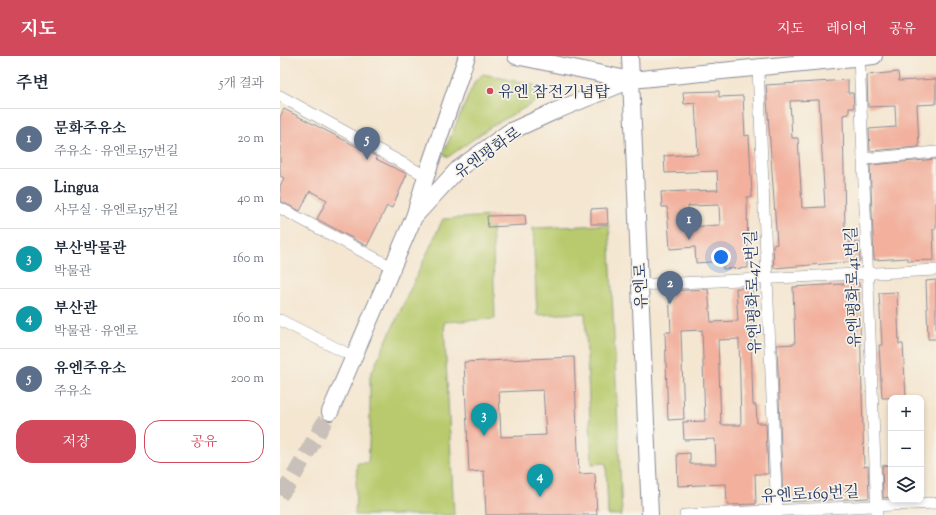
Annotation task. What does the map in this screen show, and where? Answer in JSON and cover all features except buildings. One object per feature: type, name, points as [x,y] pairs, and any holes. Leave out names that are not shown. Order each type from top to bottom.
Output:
[{"type":"main road","points":[[414,217],[426,176],[467,56]]},
{"type":"main road","points":[[516,56],[631,80]]},
{"type":"main road","name":"유엔로","points":[[630,56],[650,515]]},
{"type":"main road","name":"유엔평화로","points":[[330,412],[414,217],[458,169],[509,132],[552,112],[631,80],[864,56]]},
{"type":"street","name":"유엔평화로41번길","points":[[864,56],[863,159],[877,510]]},
{"type":"street","name":"유엔평화로47번길","points":[[758,67],[777,513]]},
{"type":"street","points":[[280,96],[426,176]]},
{"type":"street","points":[[863,159],[936,152]]},
{"type":"street","points":[[280,208],[392,267]]},
{"type":"street","points":[[640,285],[936,270]]},
{"type":"street","points":[[280,320],[354,357]]},
{"type":"street","name":"유엔로169번길","points":[[685,515],[877,510],[936,503]]},
{"type":"green space","points":[[483,74],[539,86],[544,97],[492,126],[448,157],[443,154],[475,81]]},
{"type":"green space","points":[[492,216],[495,319],[444,322],[454,515],[355,515],[357,463],[368,463],[370,376],[443,219]]},
{"type":"green space","points":[[609,225],[622,515],[608,515],[606,463],[592,464],[585,313],[537,315],[533,228]]},
{"type":"tunnel","points":[[280,495],[291,481],[330,412]]},
{"type":"place","name":"유엔 참전기념탑","points":[[490,91]]},
{"type":"place","name":"유엔주유소","points":[[367,160]]},
{"type":"place","name":"문화주유소","points":[[689,240]]},
{"type":"place","name":"Lingua","points":[[670,304]]},
{"type":"place","name":"부산박물관","points":[[484,436]]},
{"type":"place","name":"부산관","points":[[540,497]]}]
